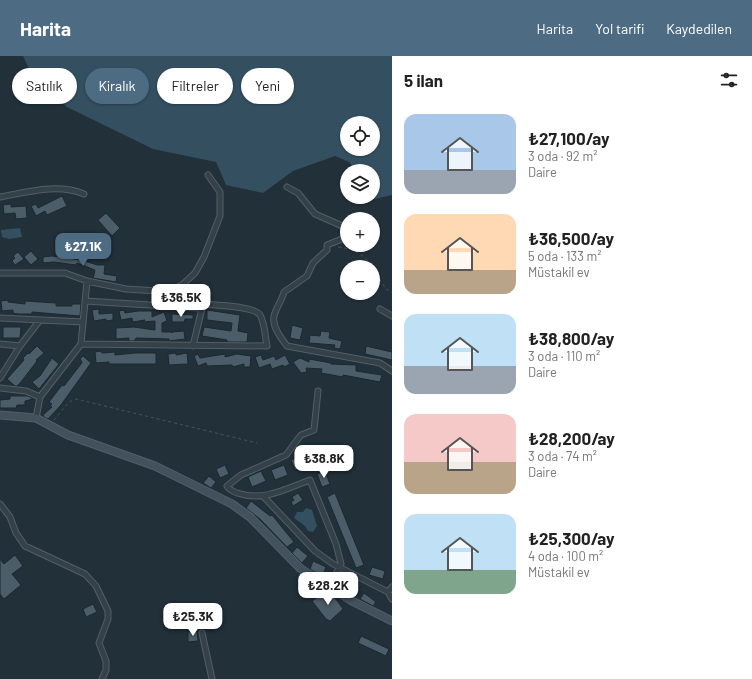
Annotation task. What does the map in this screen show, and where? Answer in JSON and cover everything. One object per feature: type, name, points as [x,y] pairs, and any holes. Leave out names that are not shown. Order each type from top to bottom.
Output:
[{"type":"main road","points":[[0,415],[36,418],[68,435],[155,466],[232,504],[250,517],[301,569],[328,588],[392,621]]},
{"type":"street","points":[[0,273],[65,273],[126,289],[157,291],[173,289],[182,285],[195,273],[204,257],[220,216],[220,192],[208,175]]},
{"type":"street","points":[[287,187],[298,193],[315,214],[340,225]]},
{"type":"street","points":[[0,197],[49,189],[71,189],[84,194]]},
{"type":"street","points":[[340,240],[327,245],[327,250],[313,264],[306,276],[284,292],[274,317],[278,334],[287,346],[380,363],[392,371]]},
{"type":"street","points":[[36,418],[40,397],[81,344],[87,280]]},
{"type":"street","points":[[81,344],[267,346],[261,317],[258,312],[241,308],[203,304],[198,308],[86,301]]},
{"type":"street","points":[[192,346],[203,304]]},
{"type":"street","points":[[380,309],[392,316]]},
{"type":"street","points":[[0,318],[83,322]]},
{"type":"street","points":[[0,378],[20,346],[40,320]]},
{"type":"street","points":[[0,344],[20,346]]},
{"type":"street","points":[[0,388],[26,391],[40,397]]},
{"type":"street","points":[[318,390],[314,430],[301,435],[286,455],[241,474],[227,486],[229,490],[246,496],[264,497],[310,480],[336,544],[341,564],[328,588]]},
{"type":"street","points":[[264,497],[315,551],[340,568],[388,592],[392,599]]},
{"type":"street","points":[[0,504],[10,517],[16,533],[25,546],[84,574],[96,586],[108,611],[108,618],[99,643],[106,661],[106,670],[102,679]]},
{"type":"street","points":[[388,592],[392,587]]},
{"type":"street","points":[[202,633],[212,679]]},
{"type":"path","points":[[327,245],[353,249],[367,260]]},
{"type":"path","points":[[380,280],[386,289],[392,292]]},
{"type":"path","points":[[50,426],[69,402],[76,398],[257,443]]},
{"type":"water","points":[[23,56],[392,56],[392,195],[380,198],[380,164],[351,164],[335,156],[293,171],[263,193],[226,185],[216,162],[153,149],[67,107],[64,104],[77,104],[77,68],[29,68]]},
{"type":"water","points":[[20,228],[22,237],[9,239],[2,237],[1,230]]},
{"type":"water","points":[[306,508],[312,510],[317,526],[313,532],[308,531],[305,526],[294,518],[297,512],[303,512]]},
{"type":"building","points":[[62,196],[67,206],[47,215],[45,211],[36,216],[31,206],[36,204],[38,208]]},
{"type":"building","points":[[11,204],[11,207],[26,206],[27,218],[16,219],[15,213],[4,214],[3,205]]},
{"type":"building","points":[[106,213],[120,228],[112,236],[98,220]]},
{"type":"building","points":[[31,251],[38,259],[31,265],[24,257]]},
{"type":"building","points":[[18,252],[24,259],[15,265],[12,261],[15,258],[13,256]]},
{"type":"building","points":[[52,256],[82,260],[97,265],[105,265],[104,274],[117,276],[116,282],[93,278],[95,270],[77,263],[76,265],[54,262],[43,263],[43,257]]},
{"type":"building","points":[[8,300],[8,302],[25,304],[25,301],[56,303],[56,306],[72,306],[72,304],[81,304],[80,316],[32,312],[32,314],[18,314],[13,313],[13,310],[2,311],[1,301]]},
{"type":"building","points":[[99,309],[99,314],[113,313],[113,320],[106,321],[106,319],[94,321],[92,310]]},
{"type":"building","points":[[124,310],[125,313],[152,311],[152,317],[164,312],[167,321],[162,323],[162,332],[184,331],[185,339],[169,341],[169,339],[136,338],[134,341],[129,341],[129,338],[116,339],[116,328],[134,327],[155,330],[155,321],[142,322],[145,320],[133,322],[132,318],[121,320],[119,311]]},
{"type":"building","points":[[207,310],[240,315],[238,331],[248,333],[247,342],[227,342],[227,340],[202,336],[204,327],[231,331],[232,323],[207,320]]},
{"type":"building","points":[[172,314],[193,315],[193,319],[185,319],[184,322],[172,322]]},
{"type":"building","points":[[292,325],[303,328],[300,340],[290,338]]},
{"type":"building","points":[[3,327],[21,327],[20,338],[3,338]]},
{"type":"building","points":[[321,331],[330,332],[329,338],[342,341],[340,349],[334,348],[335,345],[309,343],[310,335],[320,336]]},
{"type":"building","points":[[37,346],[44,353],[36,360],[37,361],[21,382],[15,386],[7,379],[24,360],[23,358]]},
{"type":"building","points":[[366,346],[392,352],[392,360],[365,354]]},
{"type":"building","points":[[101,351],[102,353],[115,352],[115,355],[156,353],[156,364],[109,364],[109,362],[96,363],[95,352]]},
{"type":"building","points":[[176,353],[176,355],[187,353],[188,364],[169,365],[168,354]]},
{"type":"building","points":[[198,354],[200,358],[225,354],[225,357],[237,354],[251,356],[250,367],[244,367],[244,364],[233,367],[232,365],[207,366],[206,363],[198,366],[194,356]]},
{"type":"building","points":[[261,355],[263,360],[274,356],[276,360],[285,355],[290,364],[284,367],[283,365],[272,369],[270,364],[259,368],[255,357]]},
{"type":"building","points":[[83,356],[91,363],[61,405],[48,419],[44,417],[43,415],[52,407],[50,406],[52,404],[49,402],[81,364],[82,362],[80,359]]},
{"type":"building","points":[[52,358],[59,364],[39,389],[32,382],[40,376]]},
{"type":"building","points":[[300,358],[309,362],[309,359],[331,364],[356,365],[356,371],[382,375],[380,382],[343,375],[343,377],[321,373],[322,369],[306,368],[307,372],[301,373],[293,362]]},
{"type":"building","points":[[10,396],[28,396],[33,399],[25,401],[25,405],[17,405],[16,408],[0,408],[0,400],[10,399]]},
{"type":"building","points":[[304,454],[308,465],[295,470],[291,460]]},
{"type":"building","points":[[225,465],[229,474],[220,478],[216,469]]},
{"type":"building","points":[[284,465],[288,475],[275,480],[271,470]]},
{"type":"building","points":[[261,471],[266,481],[252,487],[248,477]]},
{"type":"building","points":[[325,471],[330,484],[322,487],[317,474]]},
{"type":"building","points":[[209,476],[216,482],[211,488],[203,483]]},
{"type":"building","points":[[298,493],[303,500],[293,506],[291,502],[294,500],[292,497]]},
{"type":"building","points":[[335,493],[364,565],[356,568],[327,497]]},
{"type":"building","points":[[251,501],[270,516],[272,515],[294,542],[287,547],[260,519],[246,508]]},
{"type":"building","points":[[297,547],[308,556],[302,563],[292,553]]},
{"type":"building","points":[[15,555],[23,566],[12,574],[21,585],[4,599],[0,594],[0,559],[4,564]]},
{"type":"building","points":[[313,561],[326,567],[322,577],[310,569]]},
{"type":"building","points":[[372,567],[385,571],[383,579],[369,575]]},
{"type":"building","points":[[344,580],[357,587],[352,595],[340,587]]},
{"type":"building","points":[[326,591],[333,595],[343,609],[330,621],[326,619],[312,601]]},
{"type":"building","points":[[364,593],[376,602],[373,606],[360,599]]},
{"type":"building","points":[[93,604],[97,612],[86,617],[83,609]]},
{"type":"building","points":[[197,631],[198,641],[188,642],[188,632]]},
{"type":"building","points":[[361,636],[389,649],[386,656],[358,643]]}]
